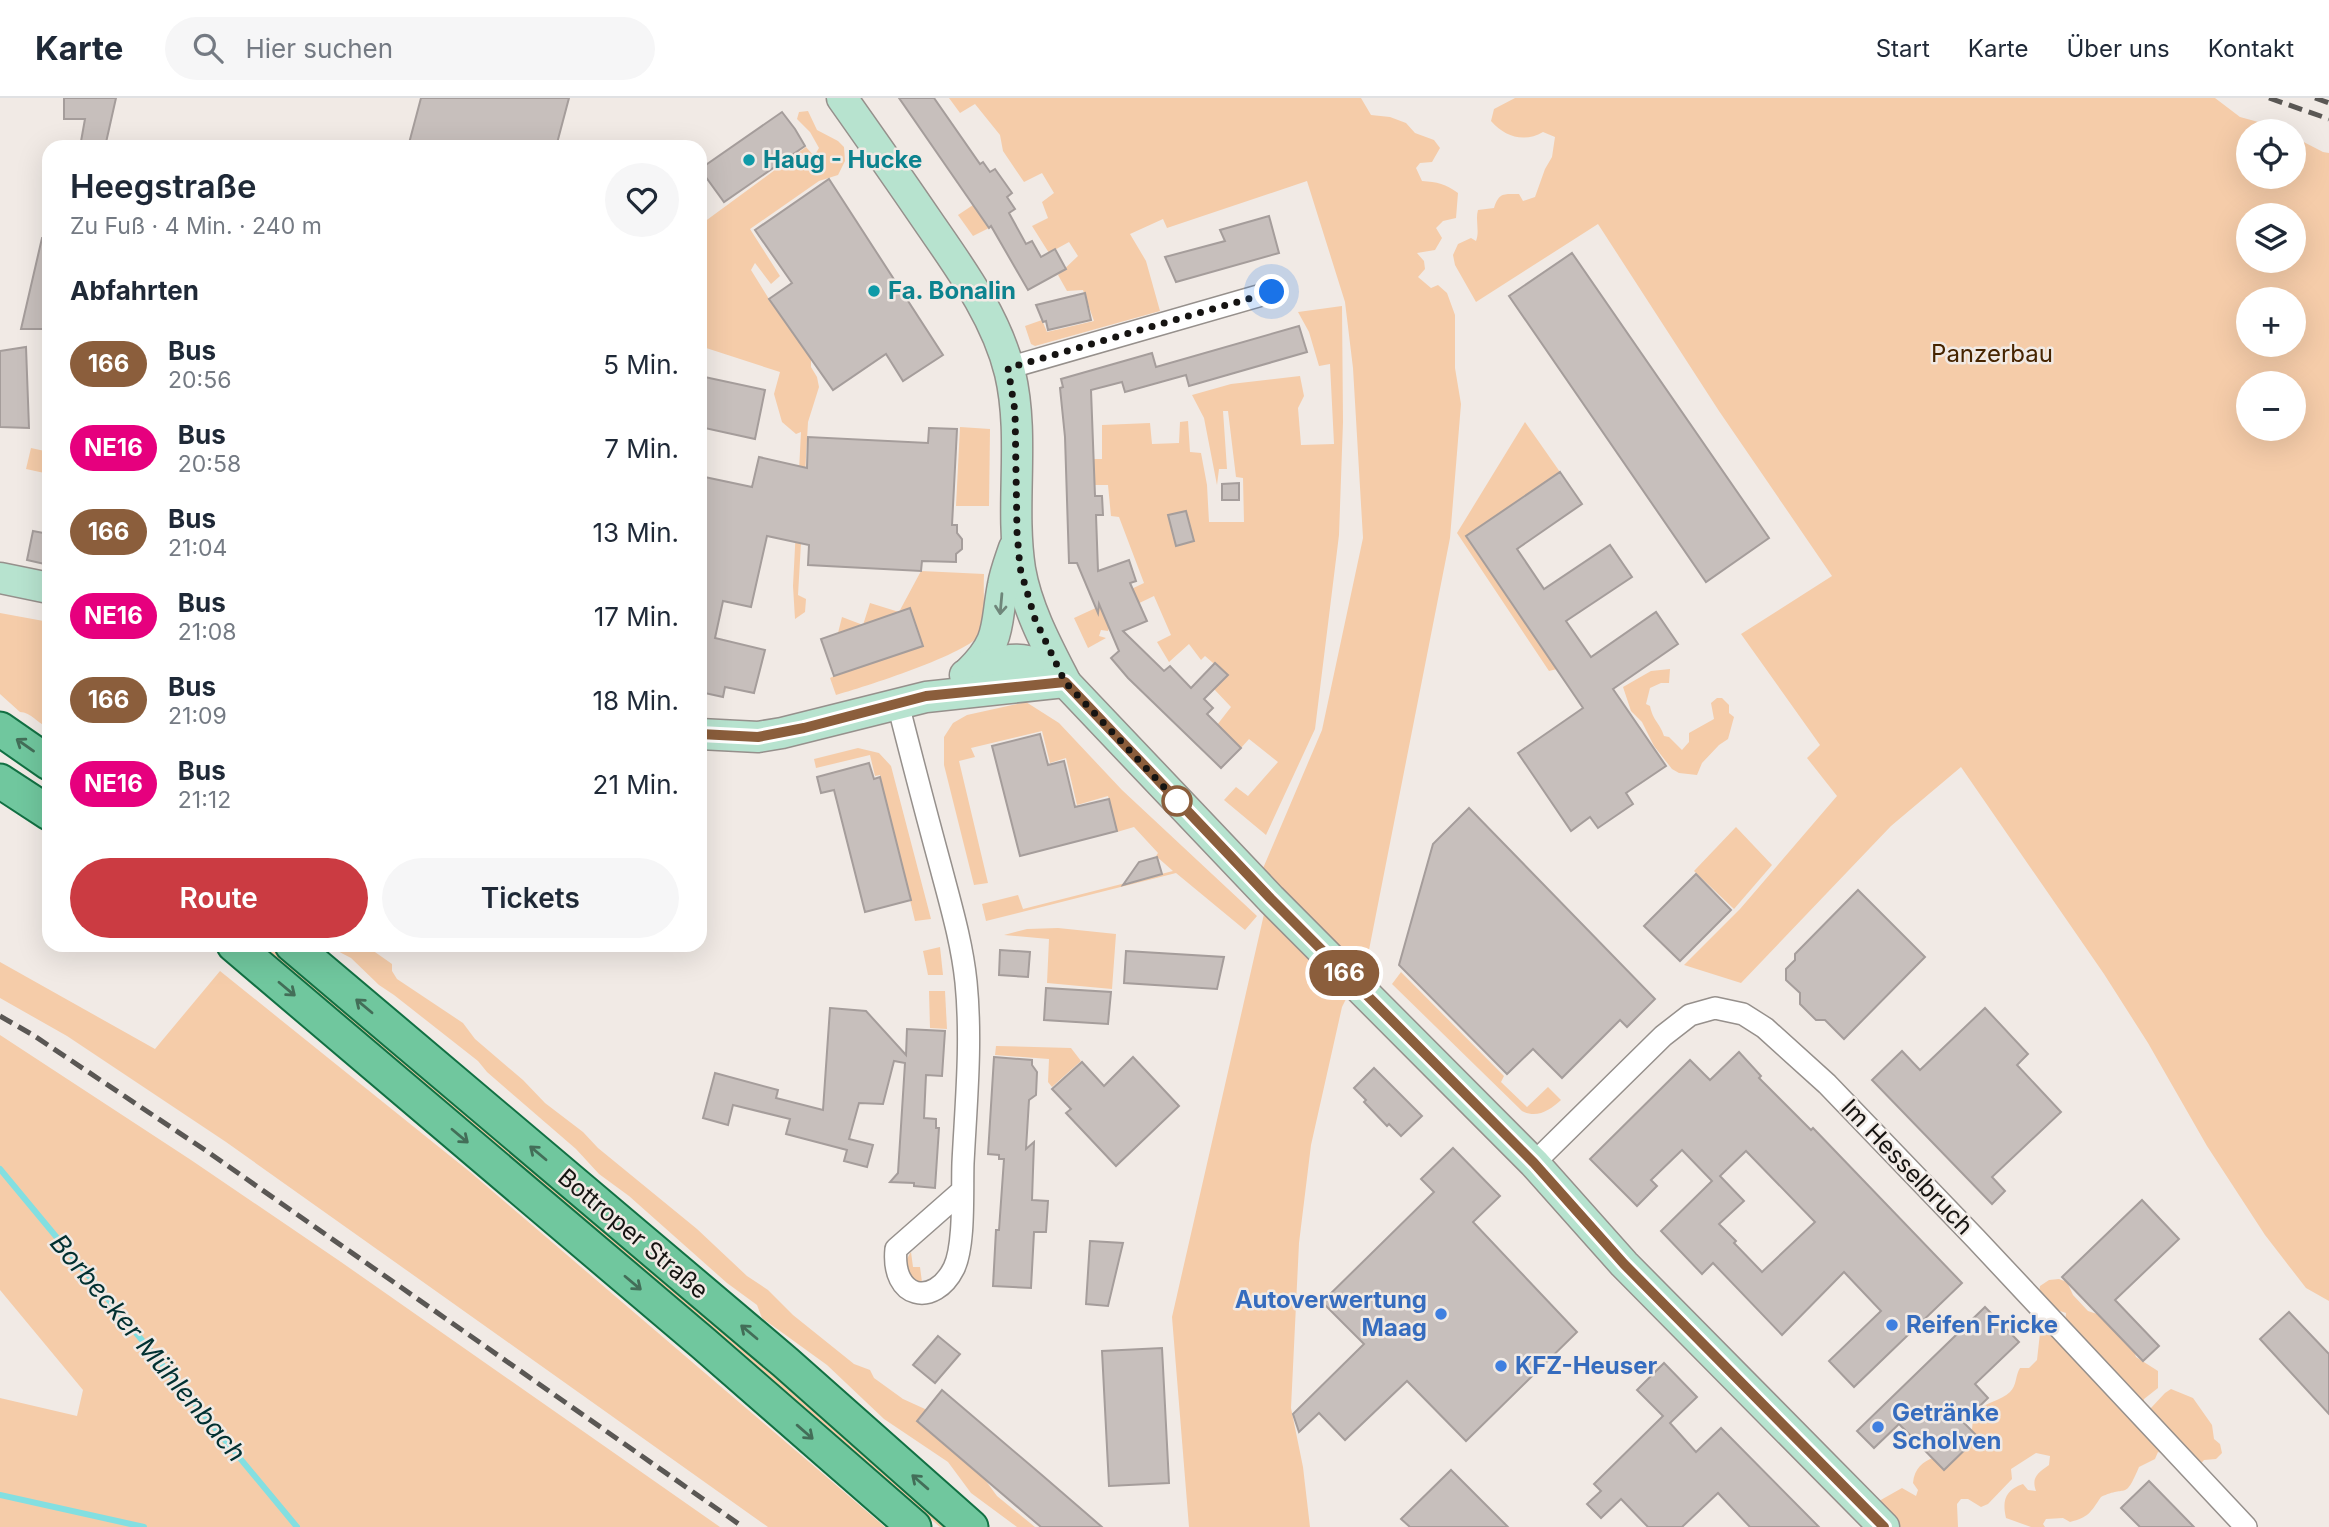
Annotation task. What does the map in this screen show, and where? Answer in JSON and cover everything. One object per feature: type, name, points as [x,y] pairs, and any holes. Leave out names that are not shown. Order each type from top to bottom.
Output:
[{"type":"main road","points":[[0,729],[42,757]]},
{"type":"main road","points":[[0,782],[42,809]]},
{"type":"main road","name":"Bottroper Straße","points":[[242,952],[704,1343],[914,1527]]},
{"type":"main road","name":"Bottroper Straße","points":[[300,952],[785,1362],[971,1527]]},
{"type":"street","points":[[842,98],[970,283],[996,333],[1008,368],[1015,411],[1020,568],[1027,599],[1065,682]]},
{"type":"street","points":[[1008,368],[1272,292]]},
{"type":"street","points":[[965,675],[983,657],[996,633],[1003,584],[1017,538]]},
{"type":"street","points":[[0,578],[42,587]]},
{"type":"street","points":[[0,598],[42,604]]},
{"type":"street","points":[[926,696],[990,664],[1015,658],[1039,664],[1055,673],[1279,908],[1534,1163],[1624,1264],[1883,1527]]},
{"type":"street","points":[[707,734],[758,737],[926,696],[1065,682]]},
{"type":"street","points":[[898,704],[959,937],[964,965],[968,1027],[962,1191],[959,1252],[948,1278],[933,1289],[921,1293],[902,1286],[894,1264],[896,1249],[962,1191]]},
{"type":"street","name":"Im Hesselbruch","points":[[1534,1163],[1663,1035],[1684,1018],[1715,1008],[1754,1019],[1827,1084],[2246,1527]]},
{"type":"green space","points":[[949,98],[1361,98],[1371,115],[1390,117],[1406,123],[1415,133],[1434,140],[1440,148],[1432,162],[1420,163],[1416,168],[1422,181],[1441,184],[1458,193],[1456,218],[1443,221],[1436,228],[1442,238],[1435,250],[1417,253],[1424,261],[1425,269],[1418,277],[1431,288],[1438,285],[1447,293],[1455,315],[1455,368],[1461,404],[1450,538],[1368,955],[1342,1007],[1311,1145],[1299,1243],[1291,1408],[1303,1467],[1310,1527],[1189,1527],[1172,1317],[1267,901],[1258,880],[1322,730],[1363,538],[1353,368],[1345,302],[1307,181],[1167,228],[1163,219],[1130,234],[1146,261],[1160,311],[1035,346],[1031,344],[1025,326],[1042,320],[1047,332],[1094,321],[1083,290],[1067,291],[1058,275],[1078,256],[1069,242],[1049,253],[1032,226],[1048,218],[1042,202],[1054,193],[1042,173],[1024,182],[1003,151],[1000,135],[975,104],[960,113]]},
{"type":"green space","name":"Panzerbau","points":[[1515,98],[2215,98],[2240,117],[2247,119],[2236,119],[2236,189],[2306,189],[2306,143],[2329,153],[2329,1301],[2306,1288],[2265,1235],[2207,1146],[2148,1043],[2104,974],[1961,767],[1891,826],[1741,983],[1684,965],[1740,909],[1837,796],[1807,758],[1820,745],[1741,634],[1832,576],[1719,411],[1598,224],[1476,302],[1455,265],[1453,255],[1458,244],[1471,238],[1476,241],[1478,210],[1494,208],[1498,199],[1506,194],[1519,194],[1523,201],[1535,197],[1552,157],[1555,137],[1543,132],[1529,137],[1515,137],[1502,131],[1491,121],[1494,109]]},
{"type":"green space","points":[[808,111],[817,130],[844,147],[845,161],[838,175],[819,181],[750,229],[780,276],[771,284],[755,263],[751,270],[769,299],[778,303],[784,320],[811,359],[811,367],[819,387],[808,422],[798,595],[806,599],[805,612],[795,619],[793,586],[801,432],[796,434],[782,422],[774,394],[780,372],[707,348],[707,220],[806,147],[814,156],[819,148],[810,132],[797,119],[799,112]]},
{"type":"green space","points":[[973,205],[989,228],[973,236],[958,215]]},
{"type":"green space","points":[[1342,306],[1343,422],[1339,535],[1315,729],[1266,835],[1224,800],[1236,787],[1248,796],[1278,762],[1249,739],[1241,748],[1217,725],[1231,707],[1214,689],[1227,675],[1205,656],[1201,660],[1189,644],[1169,662],[1157,642],[1171,635],[1154,596],[1131,607],[1125,592],[1144,583],[1119,517],[1111,516],[1108,485],[1080,485],[1094,475],[1094,459],[1102,459],[1102,425],[1150,423],[1152,444],[1179,443],[1180,422],[1188,421],[1190,452],[1201,453],[1207,485],[1209,522],[1244,522],[1243,478],[1236,477],[1228,411],[1223,411],[1227,469],[1219,469],[1217,485],[1204,418],[1192,395],[1231,384],[1300,376],[1304,396],[1298,408],[1301,445],[1334,444],[1330,364],[1319,366],[1309,332],[1298,312]]},
{"type":"green space","points":[[1525,422],[1560,472],[1466,537],[1557,669],[1549,671],[1457,533]]},
{"type":"green space","points":[[960,427],[990,429],[989,506],[956,506]]},
{"type":"green space","points":[[31,448],[42,450],[42,472],[26,469]]},
{"type":"green space","points":[[921,571],[984,574],[984,612],[980,634],[972,642],[937,660],[836,695],[830,678],[834,676],[842,617],[863,625],[870,603],[899,612]]},
{"type":"green space","points":[[1100,606],[1109,628],[1108,631],[1101,630],[1099,636],[1106,638],[1088,648],[1074,618]]},
{"type":"green space","points":[[0,613],[42,621],[42,724],[28,714],[20,712],[0,694]]},
{"type":"green space","points":[[1670,669],[1669,683],[1650,688],[1646,704],[1650,706],[1664,736],[1669,737],[1682,750],[1689,742],[1689,733],[1714,719],[1711,703],[1717,698],[1722,698],[1729,705],[1729,713],[1734,717],[1728,739],[1702,763],[1697,775],[1679,773],[1672,769],[1654,746],[1642,722],[1631,711],[1623,687],[1651,671]]},
{"type":"green space","points":[[1026,702],[1059,723],[1122,790],[1257,916],[1245,930],[1176,873],[986,921],[982,904],[1018,895],[1023,909],[1173,871],[1156,856],[1158,853],[1134,827],[1117,832],[1108,796],[1077,805],[1066,758],[1050,763],[1042,731],[971,748],[975,757],[959,761],[988,883],[974,885],[944,765],[944,737],[953,723],[967,715]]},
{"type":"green space","points":[[858,748],[879,753],[891,766],[931,919],[915,921],[880,775],[875,776],[870,755],[816,768],[814,759]]},
{"type":"green space","points":[[1736,827],[1772,865],[1734,909],[1694,871]]},
{"type":"green space","points":[[1058,928],[1116,934],[1112,989],[1047,983],[1049,939],[1004,935],[1027,929]]},
{"type":"green space","points":[[940,947],[943,975],[928,975],[923,951]]},
{"type":"green space","points":[[263,952],[276,952],[307,977],[951,1527],[940,1527],[700,1320]]},
{"type":"green space","points":[[339,952],[375,952],[392,964],[392,971],[397,979],[463,1023],[475,1039],[523,1080],[545,1103],[697,1229],[793,1315],[854,1364],[870,1370],[874,1378],[903,1399],[925,1409],[975,1466],[997,1496],[1035,1527],[1017,1527],[971,1493],[948,1462],[884,1419],[827,1365],[762,1318],[757,1305],[727,1283],[629,1196],[599,1174],[576,1149],[487,1072],[478,1061],[379,985],[351,958]]},
{"type":"green space","points":[[0,962],[155,1049],[220,971],[470,1172],[885,1527],[768,1527],[226,1142],[67,1036],[0,998]]},
{"type":"green space","points":[[1401,972],[1504,1076],[1501,1082],[1527,1107],[1548,1087],[1561,1100],[1538,1114],[1522,1111],[1392,984]]},
{"type":"green space","points":[[929,991],[945,991],[947,1029],[930,1028]]},
{"type":"green space","points":[[0,1035],[341,1262],[720,1527],[0,1527],[0,1398],[77,1416],[83,1390],[0,1290]]},
{"type":"green space","points":[[996,1046],[1071,1048],[1081,1061],[1052,1087],[1048,1082],[1049,1059],[995,1055]]},
{"type":"green space","points":[[911,1252],[913,1267],[920,1267],[922,1282],[915,1283],[908,1272],[906,1264]]},
{"type":"green space","points":[[2049,1280],[2067,1282],[2073,1295],[2088,1311],[2115,1320],[2136,1357],[2158,1371],[2158,1388],[2144,1399],[2144,1405],[2150,1409],[2171,1389],[2193,1398],[2212,1425],[2214,1439],[2220,1444],[2222,1453],[2216,1459],[2204,1460],[2189,1477],[2158,1452],[2155,1459],[2139,1467],[2128,1488],[2101,1497],[2085,1516],[2070,1522],[2063,1518],[2046,1519],[2043,1524],[2045,1527],[2031,1527],[2006,1518],[2004,1506],[2006,1497],[2017,1486],[2023,1484],[2028,1490],[2036,1491],[2035,1479],[2049,1465],[2050,1456],[2036,1453],[2011,1469],[2012,1479],[1988,1504],[1981,1507],[1968,1499],[1961,1499],[1957,1504],[1958,1527],[1894,1527],[1874,1507],[1879,1501],[1902,1488],[1916,1496],[1918,1490],[1913,1483],[1920,1466],[1966,1442],[1971,1435],[1973,1419],[1977,1412],[2010,1392],[2020,1368],[2029,1368],[2037,1360],[2040,1333],[2065,1326],[2066,1313],[2048,1307],[2039,1294],[2040,1286]]},
{"type":"building","points":[[64,98],[116,98],[107,140],[81,140],[85,119],[64,119]]},
{"type":"building","points":[[421,98],[569,98],[558,140],[410,140]]},
{"type":"building","points":[[899,98],[934,98],[980,164],[983,162],[990,172],[995,169],[1012,193],[1007,197],[1015,209],[1009,213],[1026,244],[1032,241],[1041,257],[1055,249],[1066,269],[1028,290],[991,226],[989,228]]},
{"type":"building","name":"Haug - Hucke","points":[[782,112],[805,146],[724,202],[707,179],[707,164]]},
{"type":"building","name":"Fa. Bonalin","points":[[829,179],[943,355],[903,381],[886,354],[833,390],[769,299],[792,283],[755,230]]},
{"type":"building","points":[[1269,216],[1279,253],[1176,282],[1165,257],[1225,241],[1220,230]]},
{"type":"building","points":[[42,238],[42,329],[21,329]]},
{"type":"building","points":[[1572,253],[1769,538],[1706,582],[1509,296]]},
{"type":"building","points":[[1085,293],[1091,320],[1048,330],[1036,305]]},
{"type":"building","points":[[1299,326],[1307,352],[1189,386],[1186,375],[1125,392],[1122,382],[1091,390],[1095,496],[1102,496],[1103,515],[1096,515],[1098,571],[1129,560],[1136,581],[1130,583],[1147,621],[1123,631],[1164,671],[1170,666],[1191,688],[1215,663],[1228,675],[1204,699],[1213,708],[1207,714],[1241,748],[1221,768],[1128,678],[1111,658],[1119,651],[1099,604],[1098,613],[1077,563],[1069,563],[1061,379],[1152,353],[1156,367]]},
{"type":"building","points":[[26,347],[29,428],[0,427],[0,351]]},
{"type":"building","points":[[707,378],[765,390],[755,439],[707,429]]},
{"type":"building","points":[[929,428],[957,429],[952,525],[957,525],[962,549],[956,554],[956,562],[922,561],[921,571],[808,565],[809,545],[767,536],[751,607],[723,601],[715,638],[765,650],[754,693],[725,687],[723,697],[707,694],[707,477],[752,487],[759,457],[807,468],[808,437],[928,443]]},
{"type":"building","points":[[1560,472],[1582,504],[1517,549],[1544,589],[1610,545],[1632,577],[1566,621],[1591,657],[1656,612],[1678,644],[1613,689],[1666,766],[1626,793],[1633,804],[1598,828],[1590,817],[1571,831],[1518,753],[1583,708],[1466,536]]},
{"type":"building","points":[[1239,483],[1239,500],[1222,500],[1222,484]]},
{"type":"building","points":[[1186,511],[1194,541],[1176,546],[1168,515]]},
{"type":"building","points":[[33,531],[42,533],[42,563],[27,560]]},
{"type":"building","points":[[910,608],[923,646],[834,676],[821,639]]},
{"type":"building","points":[[1040,734],[1048,765],[1064,761],[1075,807],[1109,799],[1117,831],[1020,856],[992,746]]},
{"type":"building","points":[[869,763],[874,779],[880,777],[911,900],[865,912],[834,790],[821,793],[817,777]]},
{"type":"building","points":[[1469,808],[1655,999],[1627,1027],[1620,1020],[1562,1078],[1533,1049],[1507,1074],[1399,965],[1433,844]]},
{"type":"building","points":[[1157,857],[1162,874],[1123,885],[1139,862]]},
{"type":"building","points":[[1696,874],[1731,910],[1680,961],[1644,926]]},
{"type":"building","points":[[1858,890],[1925,957],[1844,1039],[1825,1020],[1816,1020],[1800,1004],[1800,993],[1786,980],[1786,969],[1795,960],[1795,954]]},
{"type":"building","points":[[1000,950],[1030,952],[1028,977],[999,975]]},
{"type":"building","points":[[1126,951],[1224,957],[1217,989],[1124,983]]},
{"type":"building","points":[[1046,988],[1111,992],[1108,1024],[1044,1020]]},
{"type":"building","points":[[830,1008],[866,1011],[906,1055],[907,1029],[945,1031],[942,1076],[926,1075],[924,1118],[936,1119],[936,1128],[939,1128],[935,1188],[914,1186],[914,1183],[890,1182],[898,1173],[905,1063],[894,1061],[883,1104],[859,1103],[849,1139],[873,1145],[867,1167],[844,1161],[847,1150],[786,1134],[790,1119],[733,1105],[728,1125],[703,1118],[715,1073],[778,1090],[776,1098],[823,1110]]},
{"type":"building","points":[[1985,1008],[2028,1054],[2017,1065],[2061,1112],[1992,1177],[2005,1191],[1992,1204],[1872,1080],[1902,1051],[1920,1070]]},
{"type":"building","points":[[1739,1052],[1761,1076],[1759,1078],[1811,1130],[1813,1128],[1962,1283],[1854,1387],[1829,1361],[1881,1311],[1844,1272],[1782,1335],[1713,1263],[1702,1274],[1661,1231],[1712,1181],[1682,1150],[1651,1180],[1657,1186],[1637,1206],[1590,1159],[1690,1060],[1710,1080]],"holes":[[[1746,1151],[1815,1222],[1762,1272],[1719,1224],[1744,1201],[1720,1176]]]},
{"type":"building","points":[[994,1057],[1032,1060],[1037,1072],[1036,1095],[1029,1100],[1026,1149],[1034,1142],[1032,1200],[1048,1201],[1046,1232],[1034,1232],[1031,1288],[993,1286],[1004,1159],[999,1159],[999,1155],[988,1154]]},
{"type":"building","points":[[1133,1057],[1179,1106],[1116,1166],[1066,1113],[1071,1109],[1052,1089],[1082,1062],[1104,1086]]},
{"type":"building","points":[[1374,1068],[1422,1116],[1401,1136],[1389,1124],[1387,1126],[1354,1088]]},
{"type":"building","points":[[1453,1148],[1500,1196],[1473,1222],[1577,1332],[1466,1441],[1407,1381],[1345,1440],[1319,1413],[1299,1432],[1293,1414],[1364,1344],[1322,1302],[1434,1192],[1421,1179]]},
{"type":"building","points":[[2142,1200],[2179,1239],[2115,1300],[2159,1346],[2143,1361],[2062,1277]]},
{"type":"building","points":[[1090,1241],[1123,1243],[1108,1306],[1086,1304]]},
{"type":"building","points":[[1985,1307],[2019,1342],[1975,1384],[1988,1398],[1963,1422],[1978,1437],[1944,1470],[1899,1424],[1874,1448],[1857,1431]]},
{"type":"building","points":[[2289,1312],[2329,1354],[2329,1414],[2260,1339]]},
{"type":"building","points":[[938,1336],[960,1354],[935,1383],[913,1365]]},
{"type":"building","points":[[1162,1348],[1169,1483],[1109,1486],[1102,1351]]},
{"type":"building","points":[[1664,1363],[1697,1397],[1670,1423],[1696,1452],[1721,1428],[1819,1527],[1750,1527],[1718,1493],[1682,1527],[1648,1527],[1621,1499],[1601,1518],[1587,1504],[1601,1491],[1594,1484],[1663,1416],[1637,1390]]},
{"type":"building","points":[[942,1390],[1102,1527],[1041,1527],[917,1421]]},
{"type":"building","points":[[1451,1470],[1508,1527],[1410,1527],[1401,1519]]},
{"type":"building","points":[[2149,1481],[2194,1527],[2140,1527],[2121,1508]]},
{"type":"waterway","name":"Borbecker Mühlenbach","points":[[0,1169],[297,1527]]},
{"type":"waterway","points":[[0,1495],[144,1527]]},
{"type":"railway","points":[[2269,98],[2329,119]]},
{"type":"railway","points":[[2315,98],[2329,103]]},
{"type":"railway","points":[[0,1016],[33,1035],[208,1152],[743,1527]]},
{"type":"bus line","name":"166","points":[[707,735],[758,737],[804,728],[926,696],[1065,682],[1321,951],[1534,1163],[1624,1264],[1884,1527]]},
{"type":"place","name":"Haug - Hucke","points":[[749,160]]},
{"type":"place","name":"Fa. Bonalin","points":[[874,291]]},
{"type":"place","name":"Autoverwertung Maag","points":[[1441,1314]]},
{"type":"place","name":"Reifen Fricke","points":[[1892,1325]]},
{"type":"place","name":"KFZ-Heuser","points":[[1501,1366]]},
{"type":"place","name":"Getränke Scholven","points":[[1878,1427]]},
{"type":"route","points":[[1177,801],[1179,803],[1065,682],[1027,599],[1020,568],[1017,532],[1015,411],[1008,368],[1272,292]]}]
